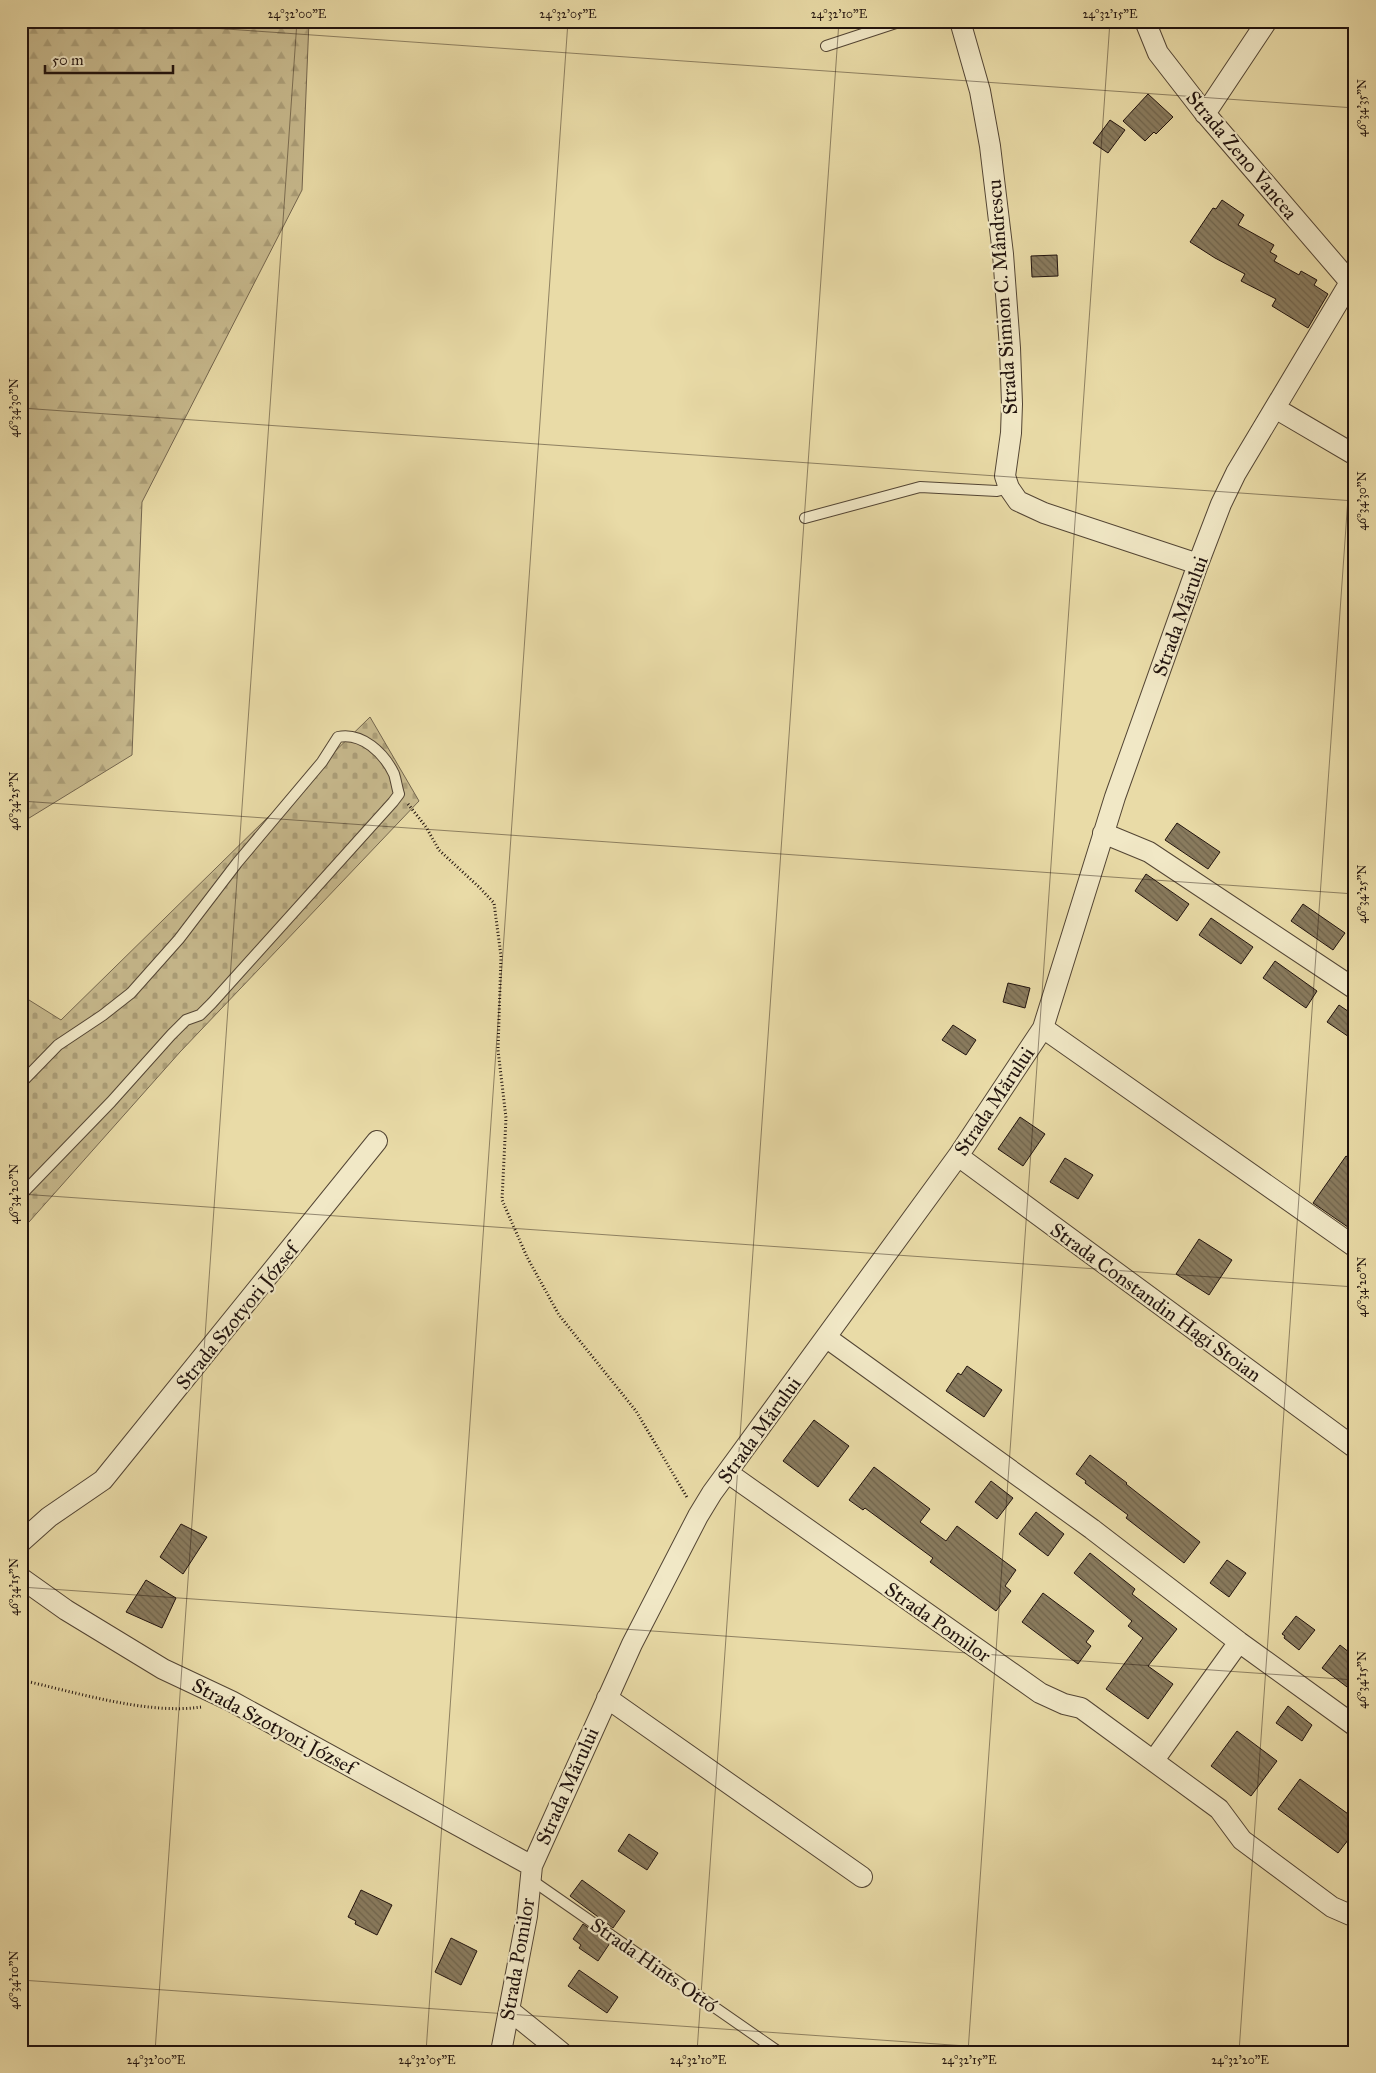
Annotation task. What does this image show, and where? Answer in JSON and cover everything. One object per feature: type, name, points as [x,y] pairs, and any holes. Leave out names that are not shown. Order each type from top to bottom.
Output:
[{"type":"street","name":"Strada Simion C. Mândrescu","points":[[960,21],[980,91],[990,146],[1002,254],[1010,348],[1012,404],[1011,433],[1005,476],[1009,488]]},
{"type":"street","name":"Strada Zeno Vancea","points":[[1145,21],[1158,53],[1205,114],[1352,278]]},
{"type":"street","points":[[1205,114],[1267,21]]},
{"type":"street","name":"Strada Mărului","points":[[531,1872],[632,1644],[698,1516],[958,1156],[1043,1028],[1103,833],[1221,504],[1236,473],[1352,278]]},
{"type":"street","points":[[1275,408],[1355,455]]},
{"type":"street","points":[[1009,488],[1018,501],[1044,513],[1198,564]]},
{"type":"street","points":[[1103,833],[1149,852],[1355,990]]},
{"type":"street","name":"Strada Mărului","points":[[1043,1028],[1355,1247]]},
{"type":"street","name":"Strada Szotyori József","points":[[21,1542],[74,1498],[103,1480],[377,1141]]},
{"type":"street","name":"Strada Constandin Hagi Stoian","points":[[958,1156],[1355,1448]]},
{"type":"street","points":[[827,1338],[1092,1529],[1239,1642],[1355,1726]]},
{"type":"street","name":"Strada Pomilor","points":[[728,1473],[1040,1693],[1064,1704],[1081,1708],[1219,1809],[1242,1840],[1332,1907],[1355,1917]]},
{"type":"street","name":"Strada Szotyori József","points":[[21,1578],[66,1610],[163,1669],[231,1701],[531,1872]]},
{"type":"street","points":[[1154,1760],[1239,1642]]},
{"type":"street","points":[[607,1698],[862,1877]]},
{"type":"street","name":"Strada Pomilor","points":[[500,2052],[526,1916],[531,1872]]},
{"type":"street","points":[[509,2010],[560,2052]]},
{"type":"lane","points":[[826,46],[902,21]]},
{"type":"lane","points":[[805,518],[920,487],[998,491],[1009,488]]},
{"type":"lane","points":[[21,1083],[58,1045],[103,1015],[131,993],[180,939],[237,864],[322,762],[338,737],[348,735],[361,739],[380,754],[394,774],[399,794],[212,1004],[200,1014],[186,1020],[171,1034],[21,1196]]},
{"type":"lane","name":"Strada Hints Ottó","points":[[531,1872],[779,2052]]},
{"type":"path","points":[[399,794],[426,827],[438,850],[475,882],[494,903],[501,956],[498,1050],[506,1118],[502,1200],[527,1257],[559,1315],[636,1410],[698,1516]]},
{"type":"path","points":[[21,1680],[149,1708],[182,1710],[213,1706],[231,1701]]},
{"type":"green space","points":[[21,21],[309,21],[302,190],[142,502],[132,755],[21,823]]},
{"type":"green space","points":[[370,717],[419,801],[180,1052],[21,1231],[21,995],[61,1020]]},
{"type":"building","points":[[1148,94],[1173,117],[1156,134],[1154,132],[1145,141],[1123,121]]},
{"type":"building","points":[[1110,120],[1125,130],[1108,153],[1093,143]]},
{"type":"building","points":[[1222,200],[1244,215],[1238,225],[1274,245],[1270,252],[1277,256],[1274,261],[1299,275],[1301,271],[1317,280],[1314,285],[1328,294],[1308,328],[1272,306],[1276,299],[1241,281],[1245,274],[1190,242],[1213,208],[1216,209]]},
{"type":"building","points":[[1057,255],[1058,276],[1032,277],[1031,256]]},
{"type":"building","points":[[1177,823],[1220,852],[1208,869],[1165,840]]},
{"type":"building","points":[[1146,874],[1189,904],[1177,921],[1135,891]]},
{"type":"building","points":[[1303,904],[1345,933],[1333,950],[1291,921]]},
{"type":"building","points":[[1211,918],[1253,947],[1241,964],[1199,935]]},
{"type":"building","points":[[1275,961],[1317,991],[1306,1008],[1263,978]]},
{"type":"building","points":[[1008,983],[1030,988],[1025,1008],[1003,1002]]},
{"type":"building","points":[[1339,1005],[1355,1016],[1355,1041],[1327,1022]]},
{"type":"building","points":[[953,1025],[976,1040],[966,1055],[942,1040]]},
{"type":"building","points":[[1020,1117],[1045,1134],[1023,1166],[998,1149]]},
{"type":"building","points":[[1346,1156],[1355,1162],[1355,1232],[1313,1203]]},
{"type":"building","points":[[1065,1158],[1093,1175],[1078,1199],[1050,1182]]},
{"type":"building","points":[[1199,1239],[1232,1260],[1209,1295],[1176,1274]]},
{"type":"building","points":[[967,1366],[1002,1390],[984,1417],[946,1391],[958,1373],[961,1375]]},
{"type":"building","points":[[814,1420],[849,1446],[818,1487],[783,1461]]},
{"type":"building","points":[[1090,1455],[1200,1542],[1184,1563],[1126,1518],[1128,1515],[1076,1474]]},
{"type":"building","points":[[874,1467],[930,1509],[920,1522],[946,1541],[957,1526],[1016,1570],[1005,1586],[1011,1591],[996,1611],[930,1562],[933,1558],[865,1508],[863,1510],[849,1500]]},
{"type":"building","points":[[991,1481],[1013,1498],[997,1519],[975,1502]]},
{"type":"building","points":[[1036,1512],[1064,1534],[1048,1556],[1019,1534]]},
{"type":"building","points":[[181,1524],[207,1537],[183,1574],[160,1557]]},
{"type":"building","points":[[1090,1553],[1135,1589],[1132,1594],[1177,1629],[1148,1666],[1173,1684],[1148,1719],[1106,1689],[1143,1638],[1128,1626],[1132,1621],[1074,1573]]},
{"type":"building","points":[[1227,1560],[1246,1573],[1229,1597],[1210,1583]]},
{"type":"building","points":[[146,1580],[176,1598],[162,1628],[126,1612]]},
{"type":"building","points":[[1043,1593],[1094,1631],[1086,1642],[1091,1646],[1078,1664],[1022,1622]]},
{"type":"building","points":[[1296,1616],[1315,1630],[1299,1650],[1284,1638],[1285,1636],[1282,1634]]},
{"type":"building","points":[[1340,1645],[1355,1657],[1355,1693],[1322,1668]]},
{"type":"building","points":[[1288,1706],[1312,1725],[1302,1741],[1276,1723]]},
{"type":"building","points":[[1237,1731],[1277,1761],[1251,1796],[1211,1766]]},
{"type":"building","points":[[1300,1779],[1355,1819],[1355,1831],[1338,1853],[1278,1809]]},
{"type":"building","points":[[629,1834],[658,1853],[647,1870],[618,1851]]},
{"type":"building","points":[[582,1880],[625,1911],[613,1928],[570,1896]]},
{"type":"building","points":[[361,1890],[392,1905],[377,1935],[355,1924],[356,1921],[348,1917]]},
{"type":"building","points":[[583,1924],[610,1943],[598,1961],[579,1948],[581,1945],[573,1939]]},
{"type":"building","points":[[451,1938],[477,1951],[461,1985],[435,1972]]},
{"type":"building","points":[[579,1970],[618,1997],[607,2013],[568,1986]]}]
